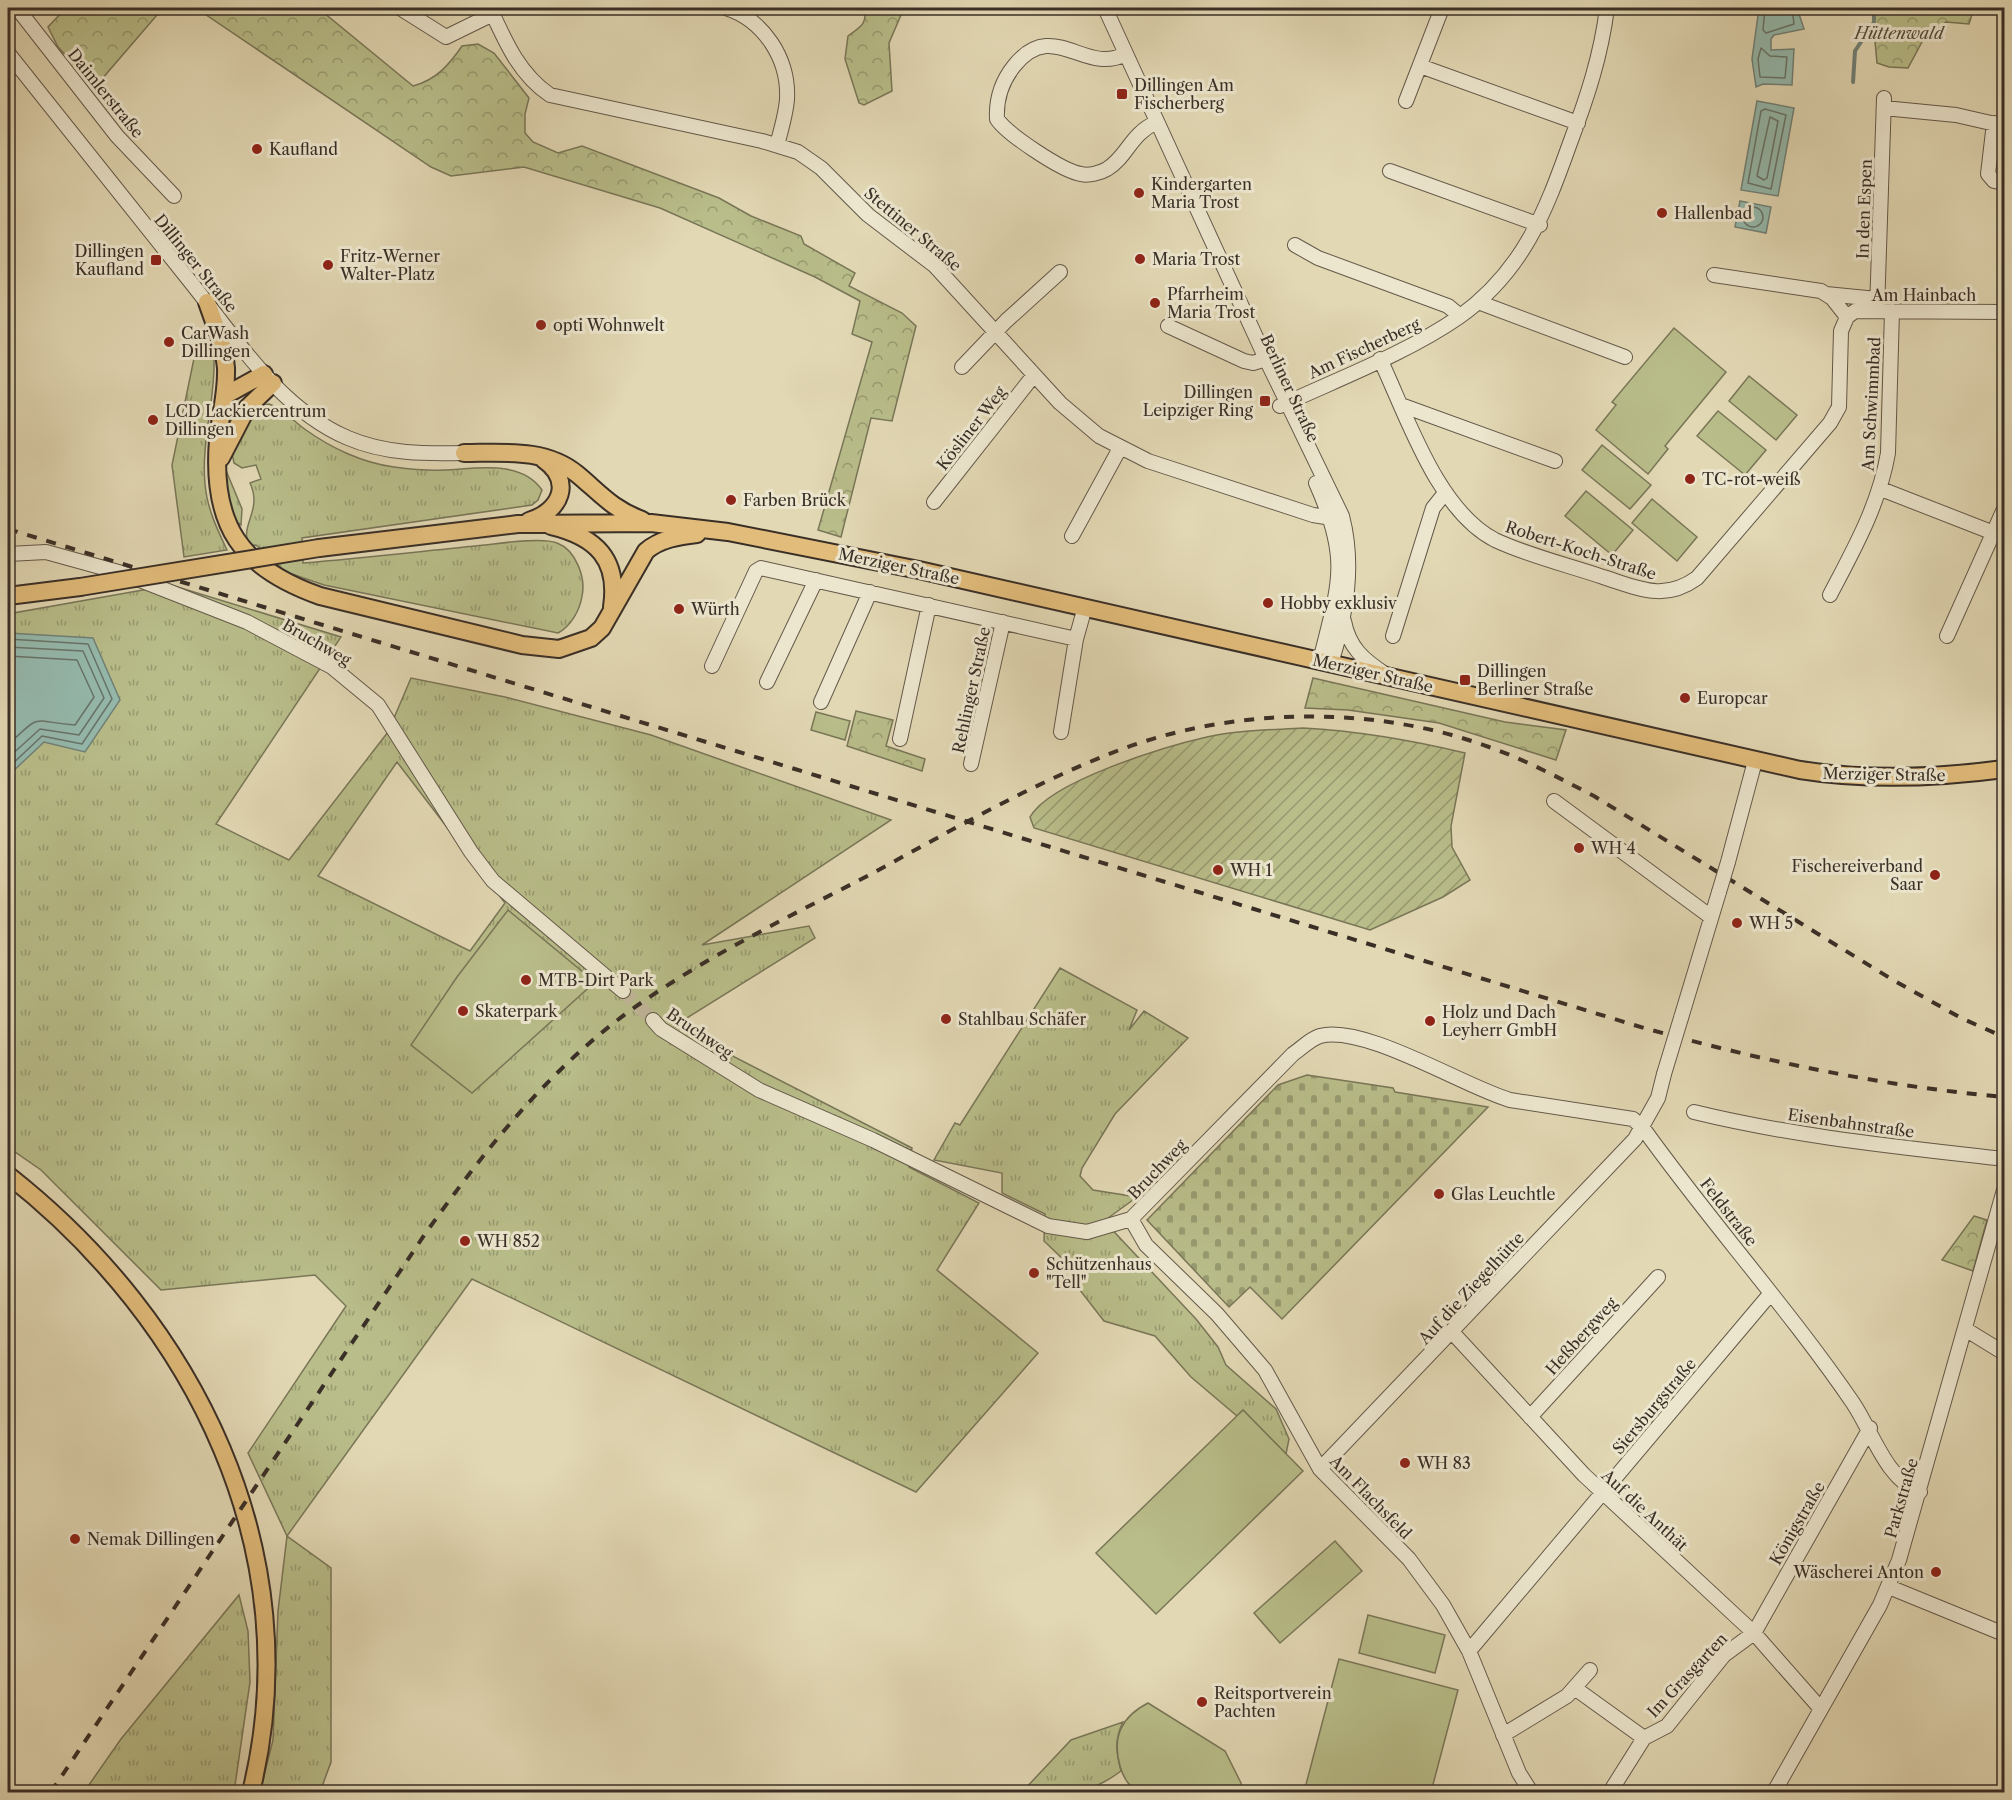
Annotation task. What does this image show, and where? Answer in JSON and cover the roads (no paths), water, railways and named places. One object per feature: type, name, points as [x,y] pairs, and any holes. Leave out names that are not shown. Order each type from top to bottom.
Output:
[{"type":"main road","points":[[207,302],[224,355],[226,394],[218,440],[221,502],[237,540],[252,560],[274,576],[294,586],[320,596],[542,649],[576,645],[591,638],[610,618],[638,564],[653,545],[674,537],[728,532]]},
{"type":"main road","points":[[226,394],[269,378]]},
{"type":"main road","points":[[218,464],[247,408],[269,378]]},
{"type":"main road","points":[[464,453],[532,454],[568,468],[603,500],[651,523]]},
{"type":"main road","points":[[518,524],[548,513],[559,499],[560,480],[555,469],[543,459],[532,454]]},
{"type":"main road","points":[[8,596],[80,587],[319,548],[518,524],[651,523],[728,532]]},
{"type":"main road","points":[[542,524],[573,535],[604,555],[613,572],[614,590],[610,618]]},
{"type":"main road","name":"Merziger Straße","points":[[728,532],[1085,608],[1755,761],[1857,777],[1948,776],[2004,769]]},
{"type":"main road","points":[[8,1175],[74,1232],[138,1306],[196,1393],[231,1466],[248,1522],[265,1615],[265,1713],[251,1792]]},
{"type":"street","name":"Daimlerstraße","points":[[17,8],[117,136],[174,196]]},
{"type":"street","points":[[400,8],[446,38],[491,11]]},
{"type":"street","points":[[726,8],[763,31],[781,59],[786,78],[787,100],[777,145]]},
{"type":"street","name":"Berliner Straße","points":[[1096,8],[1122,56],[1337,517],[1349,556],[1344,616],[1325,662]]},
{"type":"street","name":"Berliner Straße","points":[[1105,8],[1122,56]]},
{"type":"street","points":[[1406,101],[1442,8]]},
{"type":"street","name":"Am Fischerberg","points":[[1284,405],[1431,335],[1478,302],[1517,258],[1540,225],[1578,123],[1599,56],[1607,8]]},
{"type":"street","name":"Stettiner Straße","points":[[491,11],[518,63],[538,86],[550,95],[777,145],[798,152],[821,168],[868,215],[935,266],[1034,375],[1083,424],[1120,448],[1179,472],[1313,515],[1337,517]]},
{"type":"street","points":[[1122,56],[1109,60],[1058,46],[1034,48],[1011,70],[1001,91],[997,119],[1026,142],[1068,169],[1082,174],[1095,174],[1109,168],[1141,130],[1153,124]]},
{"type":"street","name":"Dillinger Straße","points":[[8,52],[269,378],[304,412],[347,438],[366,445],[423,454],[464,453]]},
{"type":"street","points":[[1420,66],[1578,123]]},
{"type":"street","name":"In den Espen","points":[[1877,305],[1884,103],[1999,125],[1988,174],[1994,181],[2004,183]]},
{"type":"street","points":[[1390,171],[1540,225]]},
{"type":"street","name":"Am Fischerberg","points":[[1295,245],[1318,258],[1448,306],[1460,316]]},
{"type":"street","points":[[962,367],[995,332],[1060,272]]},
{"type":"street","points":[[1714,275],[1877,305]]},
{"type":"street","points":[[1827,294],[1847,317]]},
{"type":"street","points":[[1478,302],[1625,357]]},
{"type":"street","name":"Am Hainbach","points":[[1847,317],[1855,311],[1877,305],[1892,310],[2004,312]]},
{"type":"street","name":"Am Schwimmbad","points":[[1830,595],[1881,489],[1888,453],[1892,310]]},
{"type":"street","name":"Robert-Koch-Straße","points":[[1380,359],[1445,493],[1463,516],[1477,528],[1517,548],[1650,591],[1665,592],[1684,588],[1719,554],[1830,423],[1839,407],[1841,331],[1847,317]]},
{"type":"street","points":[[1168,326],[1244,362],[1263,360]]},
{"type":"street","name":"Kösliner Weg","points":[[934,502],[1034,375]]},
{"type":"street","points":[[1401,405],[1555,461]]},
{"type":"street","points":[[1072,536],[1120,448]]},
{"type":"street","points":[[1881,489],[1999,536]]},
{"type":"street","points":[[1393,636],[1433,508],[1445,493]]},
{"type":"street","points":[[1947,636],[1999,536],[2004,509]]},
{"type":"street","name":"Berliner Straße","points":[[1325,662],[1340,580],[1337,517]]},
{"type":"street","name":"Bruchweg","points":[[8,554],[46,552],[122,573],[247,622],[332,667],[378,705],[471,852],[493,881],[623,991]]},
{"type":"street","points":[[712,666],[756,571],[761,568],[1076,639]]},
{"type":"street","points":[[767,682],[816,580]]},
{"type":"street","points":[[820,702],[870,592]]},
{"type":"street","points":[[900,738],[928,605]]},
{"type":"street","points":[[1061,732],[1076,639],[1085,608]]},
{"type":"street","name":"Berliner Straße","points":[[1344,616],[1351,645],[1368,663],[1389,677]]},
{"type":"street","name":"Rehlinger Straße","points":[[972,764],[1003,622]]},
{"type":"street","points":[[1643,1128],[1658,1098],[1728,862],[1755,761]]},
{"type":"street","points":[[1554,801],[1712,917]]},
{"type":"street","name":"Bruchweg","points":[[653,1020],[661,1029],[759,1090],[873,1140],[1048,1226],[1087,1232],[1131,1219],[1293,1054],[1320,1037],[1336,1034],[1355,1037],[1449,1072],[1493,1095],[1510,1100],[1633,1119],[1643,1128]]},
{"type":"street","name":"Eisenbahnstraße","points":[[1694,1112],[1751,1126],[1825,1138],[2004,1160]]},
{"type":"street","name":"Feldstraße","points":[[1643,1128],[1835,1376],[1870,1428],[1897,1477],[1906,1486],[1920,1492]]},
{"type":"street","name":"Auf die Ziegelhütte","points":[[1320,1469],[1643,1128]]},
{"type":"street","name":"Parkstraße","points":[[1774,1792],[1888,1587],[1920,1492],[2004,1190]]},
{"type":"street","name":"Am Flachsfeld","points":[[1131,1219],[1146,1245],[1217,1314],[1265,1370],[1320,1469],[1409,1559],[1443,1605],[1469,1651],[1519,1773],[1531,1792]]},
{"type":"street","name":"Heßbergweg","points":[[1530,1417],[1658,1277]]},
{"type":"street","name":"Siersburgstraße","points":[[1469,1651],[1771,1293]]},
{"type":"street","points":[[1965,1329],[2004,1353]]},
{"type":"street","name":"Auf die Anthät","points":[[1452,1332],[1602,1493],[1754,1633],[1820,1708]]},
{"type":"street","name":"Königstraße","points":[[1754,1633],[1870,1428]]},
{"type":"street","points":[[1888,1587],[2004,1634]]},
{"type":"street","name":"Im Grasgarten","points":[[1610,1792],[1644,1738],[1667,1726],[1724,1655],[1754,1633]]},
{"type":"street","points":[[1503,1735],[1576,1689],[1590,1670]]},
{"type":"street","name":"Im Grasgarten","points":[[1576,1689],[1644,1738]]},
{"type":"water","points":[[1759,8],[1797,8],[1804,29],[1774,35],[1771,39],[1771,50],[1794,49],[1792,85],[1763,84],[1756,87],[1752,59]]},
{"type":"water","points":[[1757,101],[1794,108],[1778,196],[1741,190]]},
{"type":"water","points":[[1740,201],[1771,207],[1766,233],[1735,227]]},
{"type":"water","points":[[8,633],[93,638],[120,700],[85,752],[44,742],[8,776]]},
{"type":"waterway","points":[[1853,82],[1855,51],[1874,22],[1874,8]]},
{"type":"tunnel","points":[[623,991],[653,1020]]},
{"type":"railway","points":[[8,529],[1644,1028],[1822,1071],[1913,1086],[2004,1097]]},
{"type":"railway","points":[[51,1792],[425,1234],[494,1142],[572,1059],[631,1010],[719,954],[995,807],[1058,776],[1122,749],[1166,735],[1211,725],[1306,716],[1353,718],[1400,724],[1445,733],[1489,747],[1529,763],[1594,796],[1893,980],[1961,1018],[2004,1037]]},
{"type":"place","name":"Dillingen Am Fischerberg","points":[[1122,94]]},
{"type":"place","name":"Kaufland","points":[[257,149]]},
{"type":"place","name":"Kindergarten Maria Trost","points":[[1139,193]]},
{"type":"place","name":"Hallenbad","points":[[1662,213]]},
{"type":"place","name":"Maria Trost","points":[[1140,259]]},
{"type":"place","name":"Dillingen Kaufland","points":[[156,260]]},
{"type":"place","name":"Fritz-Werner Walter-Platz","points":[[328,265]]},
{"type":"place","name":"Pfarrheim Maria Trost","points":[[1155,303]]},
{"type":"place","name":"opti Wohnwelt","points":[[541,325]]},
{"type":"place","name":"CarWash Dillingen","points":[[169,342]]},
{"type":"place","name":"Dillingen Leipziger Ring","points":[[1265,401]]},
{"type":"place","name":"LCD Lackiercentrum Dillingen","points":[[153,420]]},
{"type":"place","name":"TC-rot-weiß","points":[[1690,479]]},
{"type":"place","name":"Farben Brück","points":[[731,500]]},
{"type":"place","name":"Hobby exklusiv","points":[[1268,603]]},
{"type":"place","name":"Würth","points":[[679,609]]},
{"type":"place","name":"Dillingen Berliner Straße","points":[[1465,680]]},
{"type":"place","name":"Europcar","points":[[1685,698]]},
{"type":"place","name":"WH 4","points":[[1579,848]]},
{"type":"place","name":"WH 1","points":[[1218,870]]},
{"type":"place","name":"Fischereiverband Saar","points":[[1935,875]]},
{"type":"place","name":"WH 5","points":[[1737,923]]},
{"type":"place","name":"MTB-Dirt Park","points":[[526,980]]},
{"type":"place","name":"Skaterpark","points":[[463,1011]]},
{"type":"place","name":"Stahlbau Schäfer","points":[[946,1019]]},
{"type":"place","name":"Holz und Dach Leyherr GmbH","points":[[1430,1021]]},
{"type":"place","name":"Glas Leuchtle","points":[[1439,1194]]},
{"type":"place","name":"WH 852","points":[[465,1241]]},
{"type":"place","name":"Schützenhaus \"Tell\"","points":[[1034,1273]]},
{"type":"place","name":"WH 83","points":[[1405,1463]]},
{"type":"place","name":"Nemak Dillingen","points":[[75,1539]]},
{"type":"place","name":"Wäscherei Anton","points":[[1936,1572]]},
{"type":"place","name":"Reitsportverein Pachten","points":[[1202,1702]]},
{"type":"park label","name":"Hüttenwald","points":[[1899,33]]}]
